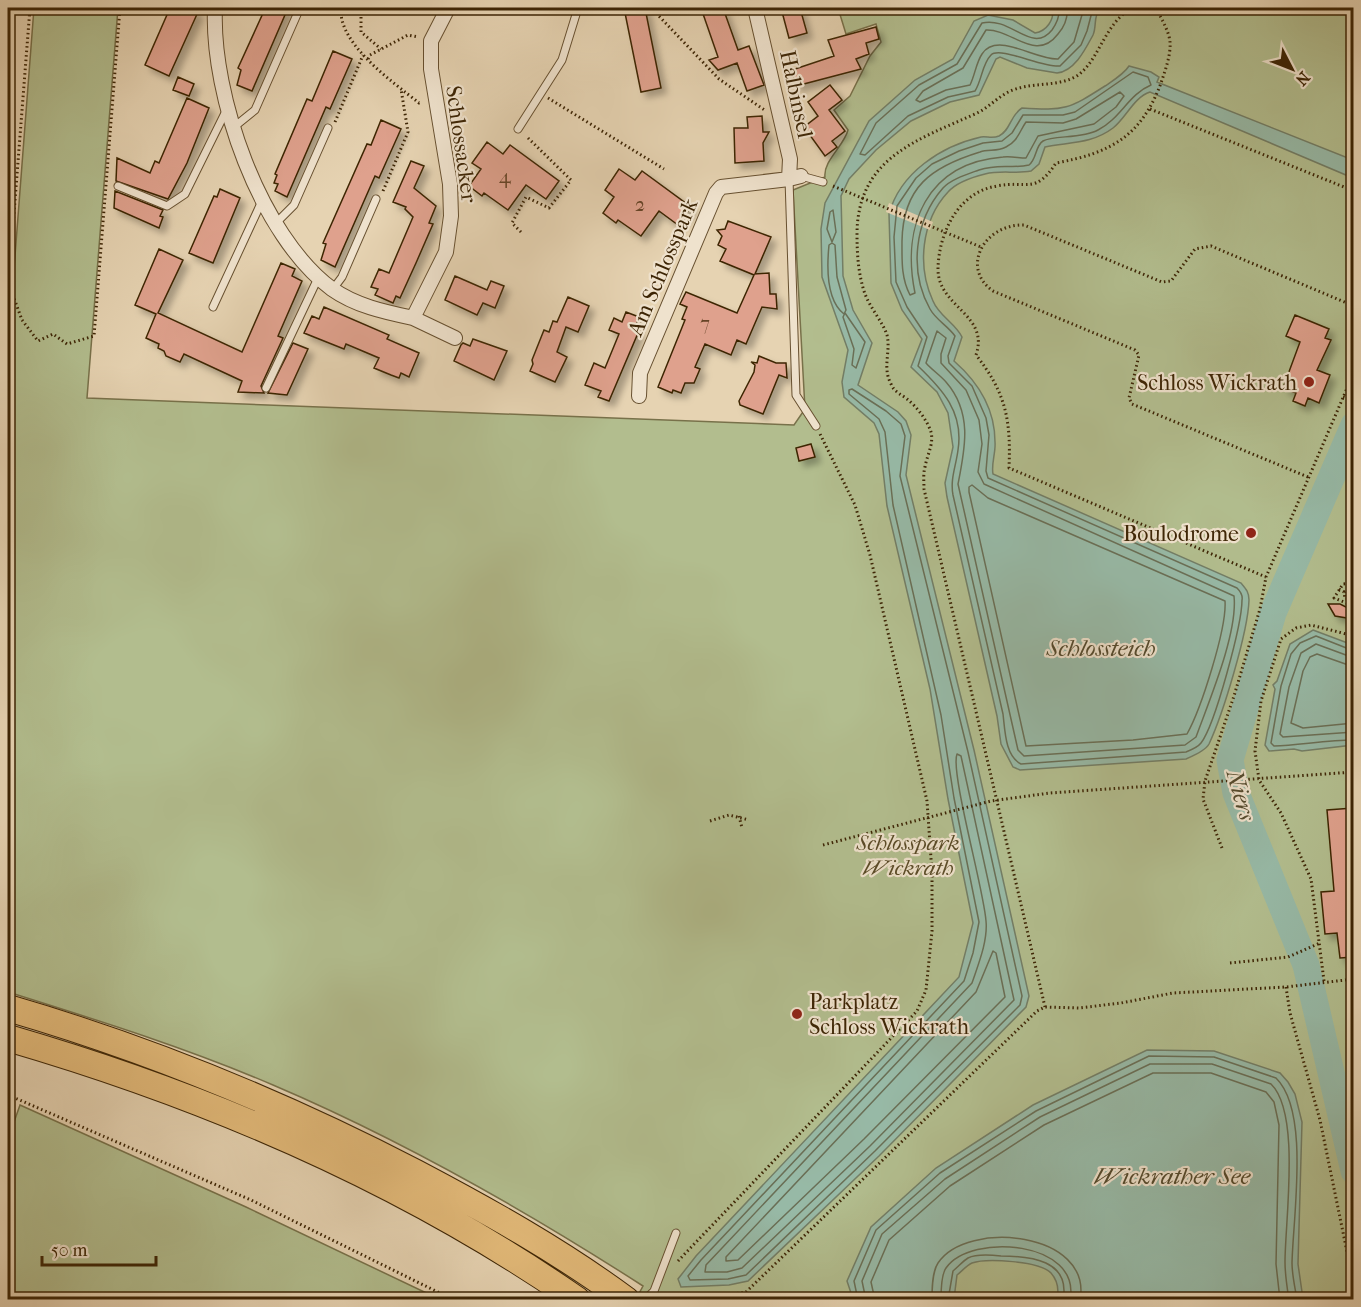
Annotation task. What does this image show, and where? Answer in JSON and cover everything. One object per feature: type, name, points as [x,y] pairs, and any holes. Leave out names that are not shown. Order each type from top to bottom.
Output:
[{"type":"highway","points":[[8,1008],[160,1058],[268,1101],[483,1208],[597,1278],[626,1299]]},
{"type":"highway","points":[[8,1038],[157,1086],[288,1141],[404,1196],[509,1255],[577,1299]]},
{"type":"street","points":[[215,8],[219,66],[227,108],[262,201],[298,256],[333,289],[366,307],[413,318],[455,338]]},
{"type":"street","points":[[431,40],[448,8]]},
{"type":"street","name":"Halbinsel","points":[[755,8],[795,177]]},
{"type":"street","name":"Schlossacker","points":[[413,318],[446,252],[451,216],[450,184],[434,95],[431,40]]},
{"type":"street","name":"Am Schlosspark","points":[[639,396],[640,373],[716,193],[722,187],[795,177]]},
{"type":"lane","points":[[518,129],[562,60],[578,8]]},
{"type":"lane","points":[[234,128],[255,110],[299,10]]},
{"type":"lane","points":[[118,186],[167,206],[185,194],[227,108]]},
{"type":"lane","points":[[276,223],[294,205],[328,129]]},
{"type":"lane","points":[[816,426],[796,395],[795,177],[824,182]]},
{"type":"lane","points":[[333,289],[342,277],[376,199]]},
{"type":"lane","points":[[213,307],[262,201]]},
{"type":"lane","points":[[266,388],[319,276]]},
{"type":"lane","points":[[645,1299],[654,1291],[676,1233]]},
{"type":"path","points":[[8,290],[30,8]]},
{"type":"path","points":[[8,282],[22,320],[38,341],[53,334],[67,344],[94,336],[120,8]]},
{"type":"path","points":[[341,8],[340,18],[349,37],[363,55],[419,103],[434,95]]},
{"type":"path","points":[[361,8],[361,32],[381,49]]},
{"type":"path","points":[[1045,1007],[924,489],[924,470],[931,446],[931,433],[926,420],[908,399],[892,387],[885,365],[886,333],[868,303],[859,273],[857,225],[862,197],[875,172],[924,135],[978,113],[1014,89],[1060,83],[1078,75],[1090,63],[1114,20],[1131,8]]},
{"type":"path","points":[[1156,8],[1170,42],[1163,78],[1150,109],[1130,133],[1099,153],[1056,163],[1046,178],[1031,185],[996,186],[979,192],[961,205],[944,231],[939,252],[938,274],[954,305],[977,328],[980,344],[976,355],[998,387],[1007,412],[1009,468],[1266,577]]},
{"type":"path","points":[[656,13],[719,79],[762,110],[779,116]]},
{"type":"path","points":[[368,59],[370,55],[408,35],[431,40]]},
{"type":"path","points":[[328,129],[335,123],[363,55]]},
{"type":"path","points":[[376,199],[382,194],[408,132],[401,89]]},
{"type":"path","points":[[540,93],[664,169]]},
{"type":"path","points":[[1150,109],[1353,191]]},
{"type":"path","points":[[518,129],[571,180],[549,208],[526,197],[512,223],[521,232]]},
{"type":"path","points":[[824,182],[981,247]]},
{"type":"path","points":[[1308,477],[1132,404],[1130,398],[1139,355],[1135,350],[993,291],[982,277],[978,263],[981,247],[987,238],[1001,228],[1009,224],[1024,225],[1162,282],[1171,281],[1195,249],[1211,246],[1353,306]]},
{"type":"path","points":[[1222,848],[1203,799],[1205,781],[1234,696],[1260,609],[1266,577],[1353,372]]},
{"type":"path","points":[[1343,397],[1353,401]]},
{"type":"path","points":[[673,1267],[917,1011],[926,990],[932,931],[929,820],[910,721],[870,555],[855,506],[816,426]]},
{"type":"path","points":[[1353,583],[1345,583],[1334,598],[1346,601],[1353,606]]},
{"type":"path","points":[[1344,592],[1350,588],[1353,590]]},
{"type":"path","points":[[1338,590],[1344,592]]},
{"type":"path","points":[[1344,592],[1346,601]]},
{"type":"path","points":[[1346,601],[1353,598]]},
{"type":"path","points":[[1324,981],[1311,879],[1281,813],[1259,780],[1255,751],[1261,701],[1281,639],[1296,628],[1311,625],[1353,636]]},
{"type":"path","points":[[823,845],[929,820],[997,800],[1102,788],[1259,780],[1353,772]]},
{"type":"path","points":[[710,821],[729,815],[749,820]]},
{"type":"path","points":[[740,816],[742,828]]},
{"type":"path","points":[[1230,963],[1288,957],[1320,943]]},
{"type":"path","points":[[744,1299],[746,1292],[1037,1011],[1045,1007],[1079,1008],[1173,993],[1317,985],[1324,981],[1353,980]]},
{"type":"path","points":[[1286,987],[1290,1013],[1320,1120],[1353,1286]]},
{"type":"path","points":[[8,1095],[251,1200],[454,1299]]},
{"type":"path","points":[[697,1299],[746,1292]]},
{"type":"green space","name":"Schlosspark Wickrath","points":[[34,8],[118,8],[87,398],[794,425],[805,409],[793,190],[825,177],[827,165],[848,130],[834,110],[850,96],[870,56],[881,42],[876,24],[846,34],[838,8],[1353,8],[1353,1299],[636,1299],[643,1286],[554,1230],[369,1129],[273,1085],[208,1059],[8,992],[8,347]]},
{"type":"green space","points":[[20,1105],[246,1207],[439,1299],[8,1299],[8,1139]]},
{"type":"water","points":[[1053,8],[1100,8],[1093,35],[1074,64],[1057,73],[1027,68],[1000,57],[996,59],[979,95],[950,102],[911,121],[876,150],[849,179],[841,196],[843,276],[853,310],[872,343],[858,385],[898,412],[906,421],[911,435],[906,475],[974,750],[1029,996],[1026,1007],[879,1156],[748,1281],[729,1285],[681,1287],[678,1279],[696,1256],[959,977],[973,923],[948,799],[930,689],[887,506],[879,434],[874,423],[844,397],[842,382],[848,350],[822,277],[821,229],[825,203],[869,121],[915,80],[953,59],[974,21],[988,15],[1013,20],[1035,33],[1043,30],[1049,24]]},
{"type":"water","name":"Schlossteich","points":[[1129,66],[1151,72],[1159,77],[1157,82],[1353,160],[1353,178],[1150,92],[1139,98],[1118,124],[1105,133],[1089,140],[1045,147],[1039,164],[1031,171],[980,175],[955,186],[948,192],[932,216],[924,245],[928,288],[936,306],[962,337],[954,361],[978,387],[992,418],[995,446],[993,474],[1241,583],[1249,597],[1248,614],[1228,694],[1209,744],[1199,753],[1186,759],[1020,770],[1013,767],[1001,744],[997,716],[947,497],[945,483],[953,447],[948,413],[937,392],[911,367],[922,339],[902,310],[891,283],[889,214],[902,186],[912,174],[937,155],[966,141],[999,136],[1022,108],[1048,109],[1074,104],[1115,79]]},
{"type":"water","points":[[1313,630],[1353,645],[1353,745],[1302,751],[1294,749],[1269,751],[1265,745],[1275,689],[1273,685],[1277,681],[1290,644]]},
{"type":"water","name":"Wickrather See","points":[[1147,1050],[1214,1051],[1280,1073],[1288,1082],[1295,1094],[1302,1122],[1298,1264],[1303,1299],[1057,1299],[1057,1282],[1045,1269],[1025,1263],[989,1261],[972,1263],[957,1275],[954,1299],[853,1299],[847,1281],[871,1227],[936,1168],[1033,1105]]},
{"type":"pier","points":[[889,203],[933,222],[930,230],[886,212]]},
{"type":"building","points":[[170,8],[189,8],[198,12],[169,76],[145,65]]},
{"type":"building","points":[[268,8],[288,8],[252,91],[237,85],[241,70],[238,68],[264,11]]},
{"type":"building","points":[[624,8],[645,8],[661,88],[641,92]]},
{"type":"building","points":[[701,8],[723,8],[738,50],[749,46],[764,85],[747,91],[737,63],[718,70],[709,60],[718,57]]},
{"type":"building","points":[[781,8],[800,8],[807,33],[789,38]]},
{"type":"building","points":[[876,27],[879,39],[866,43],[869,54],[856,59],[861,69],[796,86],[792,70],[834,56],[828,40]]},
{"type":"building","points":[[333,51],[352,59],[330,109],[326,107],[287,197],[275,191],[278,184],[274,183],[277,175],[275,174],[307,99],[312,101]]},
{"type":"building","points":[[178,77],[194,84],[189,96],[173,90]]},
{"type":"building","points":[[830,85],[842,100],[829,110],[845,131],[832,141],[837,147],[825,156],[804,127],[818,116],[808,102]]},
{"type":"building","points":[[187,98],[209,108],[187,163],[168,199],[116,181],[117,158],[150,173],[155,161],[159,163]]},
{"type":"building","points":[[762,116],[763,132],[769,132],[763,143],[764,161],[735,163],[734,128],[748,128],[747,117]]},
{"type":"building","points":[[381,120],[401,129],[379,178],[375,176],[335,267],[321,260],[326,244],[323,243],[367,144],[371,145]]},
{"type":"building","points":[[487,142],[503,154],[510,145],[559,181],[546,199],[526,185],[508,210],[484,193],[482,196],[469,186],[481,169],[472,163]]},
{"type":"building","points":[[411,161],[424,166],[414,188],[436,206],[429,223],[433,224],[416,263],[400,298],[396,296],[393,303],[375,295],[378,289],[371,287],[379,269],[389,273],[413,217],[405,209],[406,207],[393,202]]},
{"type":"building","points":[[619,169],[635,180],[642,171],[691,207],[678,225],[659,211],[641,236],[618,220],[616,223],[603,213],[614,197],[605,190]]},
{"type":"building","points":[[220,189],[240,198],[213,263],[189,253],[214,196],[217,197]]},
{"type":"building","points":[[115,191],[163,210],[159,228],[114,208]]},
{"type":"building","points":[[728,221],[771,237],[755,274],[769,273],[770,294],[776,294],[777,309],[762,307],[746,344],[737,340],[731,355],[705,344],[695,367],[700,369],[694,383],[685,383],[681,393],[673,390],[672,393],[658,387],[685,320],[682,319],[687,307],[680,304],[686,292],[737,313],[754,275],[720,261],[726,249],[718,245],[722,236],[717,230],[725,229]]},
{"type":"building","points":[[159,249],[183,260],[158,313],[242,352],[281,263],[295,269],[292,276],[302,281],[278,336],[283,338],[261,386],[264,393],[238,392],[242,381],[184,354],[180,362],[166,356],[164,351],[158,348],[159,344],[146,338],[156,314],[135,305]]},
{"type":"building","points":[[455,276],[487,290],[491,281],[504,286],[495,308],[483,303],[477,315],[445,300]]},
{"type":"building","points":[[568,297],[589,306],[578,332],[566,327],[557,352],[567,357],[555,382],[530,371],[544,330],[549,332],[553,321],[557,322]]},
{"type":"building","points":[[324,307],[389,335],[387,339],[419,353],[409,377],[401,373],[399,378],[374,368],[379,358],[346,344],[344,349],[304,333],[312,316],[319,319]]},
{"type":"building","points":[[626,312],[639,317],[635,328],[638,333],[609,401],[598,397],[601,391],[585,385],[594,363],[605,368],[619,334],[609,330],[614,318],[622,322]]},
{"type":"building","points":[[1295,315],[1329,329],[1325,338],[1331,340],[1317,370],[1330,375],[1319,403],[1308,398],[1305,406],[1293,401],[1296,393],[1283,388],[1300,342],[1286,336]]},
{"type":"building","points":[[473,339],[507,351],[494,380],[454,361],[461,345],[463,343],[470,346]]},
{"type":"building","points":[[293,343],[308,349],[287,395],[268,393]]},
{"type":"building","points":[[759,356],[776,363],[786,363],[787,378],[779,375],[763,414],[740,405],[739,401],[754,372],[755,365],[751,362],[757,363]]},
{"type":"building","points":[[811,444],[815,457],[799,461],[796,448]]},
{"type":"building","points":[[1328,604],[1340,604],[1348,608],[1353,619],[1335,616]]},
{"type":"building","points":[[1353,808],[1353,957],[1340,958],[1337,933],[1325,934],[1321,892],[1334,891],[1327,810]]},
{"type":"waterway","name":"Niers","points":[[1354,425],[1273,613],[1230,760],[1236,793],[1306,965],[1354,1171]]},
{"type":"place","name":"Schloss Wickrath","points":[[1309,382]]},
{"type":"place","name":"Boulodrome","points":[[1251,533]]},
{"type":"place","name":"Parkplatz Schloss Wickrath","points":[[797,1014]]}]
